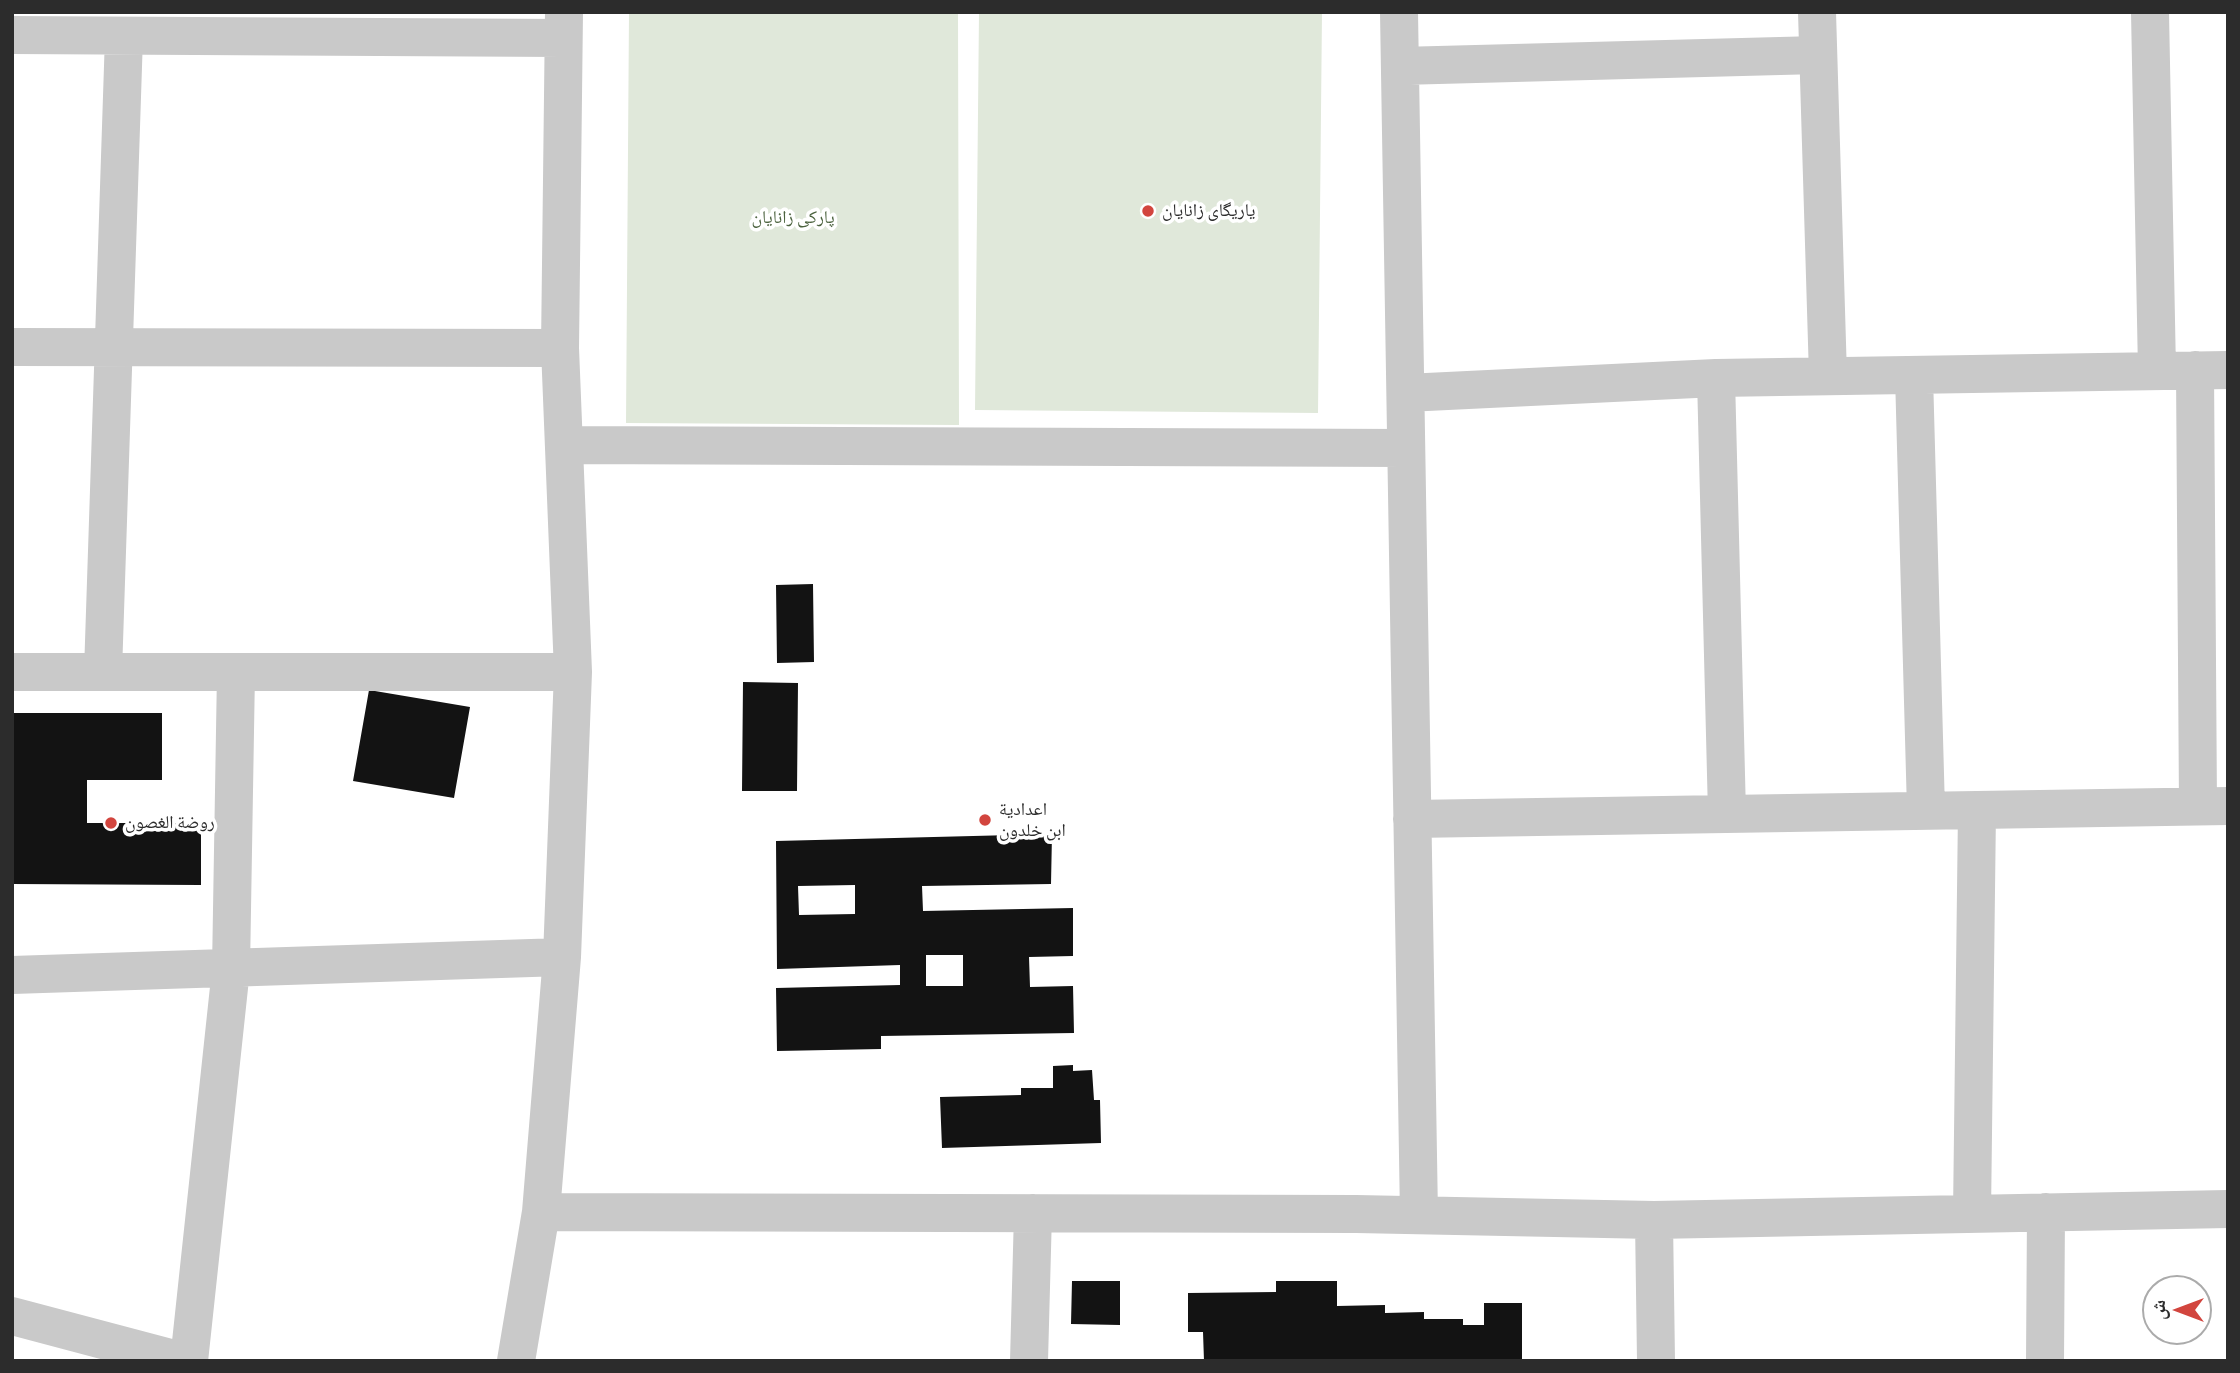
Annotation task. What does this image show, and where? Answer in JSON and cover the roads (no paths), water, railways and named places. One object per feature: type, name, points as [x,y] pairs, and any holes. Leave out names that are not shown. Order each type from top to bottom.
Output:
[{"type":"street","points":[[1399,12],[1419,1215]]},
{"type":"street","points":[[1817,12],[1828,376]]},
{"type":"street","points":[[2150,12],[2157,371]]},
{"type":"street","points":[[12,35],[124,36],[563,25],[560,348],[573,672],[562,957],[541,1212],[516,1361]]},
{"type":"street","points":[[103,672],[124,36]]},
{"type":"street","points":[[1400,66],[1818,55]]},
{"type":"street","points":[[12,347],[560,348]]},
{"type":"street","points":[[1406,393],[1716,378],[2211,370],[2213,806],[1412,819]]},
{"type":"street","points":[[1914,375],[1926,810]]},
{"type":"street","points":[[1716,378],[1727,814]]},
{"type":"street","points":[[564,445],[1406,448]]},
{"type":"street","points":[[12,672],[573,672]]},
{"type":"street","points":[[189,1361],[231,969],[236,672]]},
{"type":"street","points":[[1972,1214],[1977,810]]},
{"type":"street","points":[[12,975],[562,957]]},
{"type":"street","points":[[541,1212],[1419,1215],[1654,1220],[2228,1209]]},
{"type":"street","points":[[2045,1361],[2046,1212]]},
{"type":"street","points":[[1029,1361],[1033,1213]]},
{"type":"street","points":[[1654,1220],[1656,1361]]},
{"type":"street","points":[[12,1316],[182,1361]]},
{"type":"place","name":"یاریگای زانایان","points":[[1148,211]]},
{"type":"place","name":"اعدادية ابن خلدون","points":[[985,820]]},
{"type":"place","name":"روضة الغصون","points":[[111,823]]},
{"type":"park label","name":"پارکی زانایان","points":[[793,218]]}]
